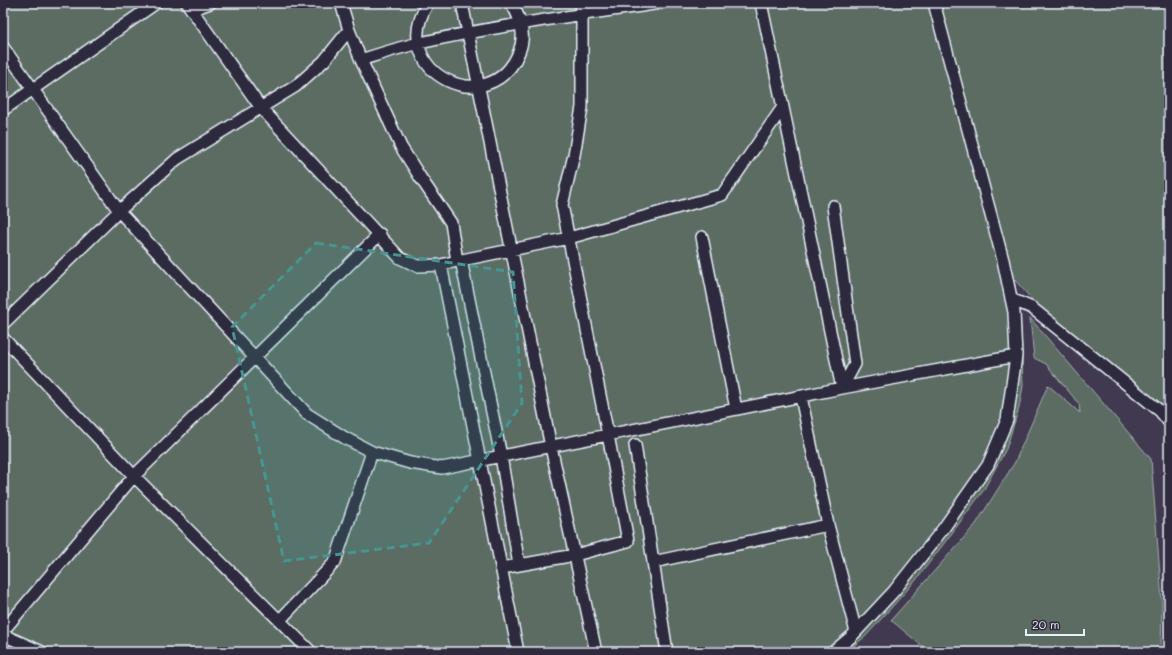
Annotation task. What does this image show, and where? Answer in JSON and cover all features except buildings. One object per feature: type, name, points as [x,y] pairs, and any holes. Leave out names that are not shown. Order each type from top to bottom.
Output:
[{"type":"lane","points":[[3,110],[156,3]]},
{"type":"lane","points":[[210,3],[190,7],[261,108],[380,234],[400,258],[417,266],[441,265],[569,238],[722,195],[783,107]]},
{"type":"lane","points":[[340,3],[361,60],[401,147],[451,223],[501,456],[519,565]]},
{"type":"lane","points":[[428,3],[421,14],[417,32],[420,50],[428,66],[441,78],[456,85],[473,87],[490,83],[504,74],[515,62],[521,46],[522,30],[518,13],[512,3]]},
{"type":"lane","points":[[462,3],[551,447],[596,652]]},
{"type":"lane","points":[[502,568],[575,555],[628,541],[562,205],[574,156],[582,107],[581,3]]},
{"type":"lane","points":[[361,60],[419,43],[521,24],[661,3]]},
{"type":"lane","points":[[761,3],[842,388]]},
{"type":"lane","points":[[833,652],[856,632],[894,591],[943,529],[988,464],[1007,420],[1016,356],[1014,312],[1003,260],[934,3]]},
{"type":"lane","points":[[3,324],[119,211],[177,159],[296,86],[324,61],[349,30]]},
{"type":"lane","points":[[3,47],[119,211],[307,414],[345,438],[372,452],[410,463],[442,468],[842,388],[1016,356]]},
{"type":"lane","points":[[833,206],[855,364],[842,388]]},
{"type":"lane","points":[[3,631],[134,476],[380,234]]},
{"type":"lane","points":[[702,237],[736,409]]},
{"type":"lane","points":[[441,265],[518,652]]},
{"type":"lane","points":[[1011,299],[1032,308],[1160,411],[1169,422]]},
{"type":"lane","points":[[3,338],[134,476],[311,652]]},
{"type":"lane","points":[[801,397],[828,525],[856,632]]},
{"type":"lane","points":[[635,446],[667,652]]},
{"type":"lane","points":[[280,620],[335,562],[372,452]]},
{"type":"lane","points":[[653,562],[828,525]]},
{"type":"lane","points":[[3,635],[42,652]]},
{"type":"highlighted area","points":[[316,243],[513,272],[522,403],[429,543],[284,561],[232,327]]},
{"type":"green space","points":[[3,3],[1169,3],[1169,413],[1035,303],[1014,279],[1021,327],[1023,386],[1019,408],[1006,449],[983,491],[916,580],[866,636],[846,652],[3,652]]},
{"type":"green space","points":[[1030,318],[1151,459],[1162,601],[1161,652],[929,652],[891,620],[976,524],[1015,462],[1048,385],[1080,413],[1079,404],[1046,364],[1034,358]]}]
